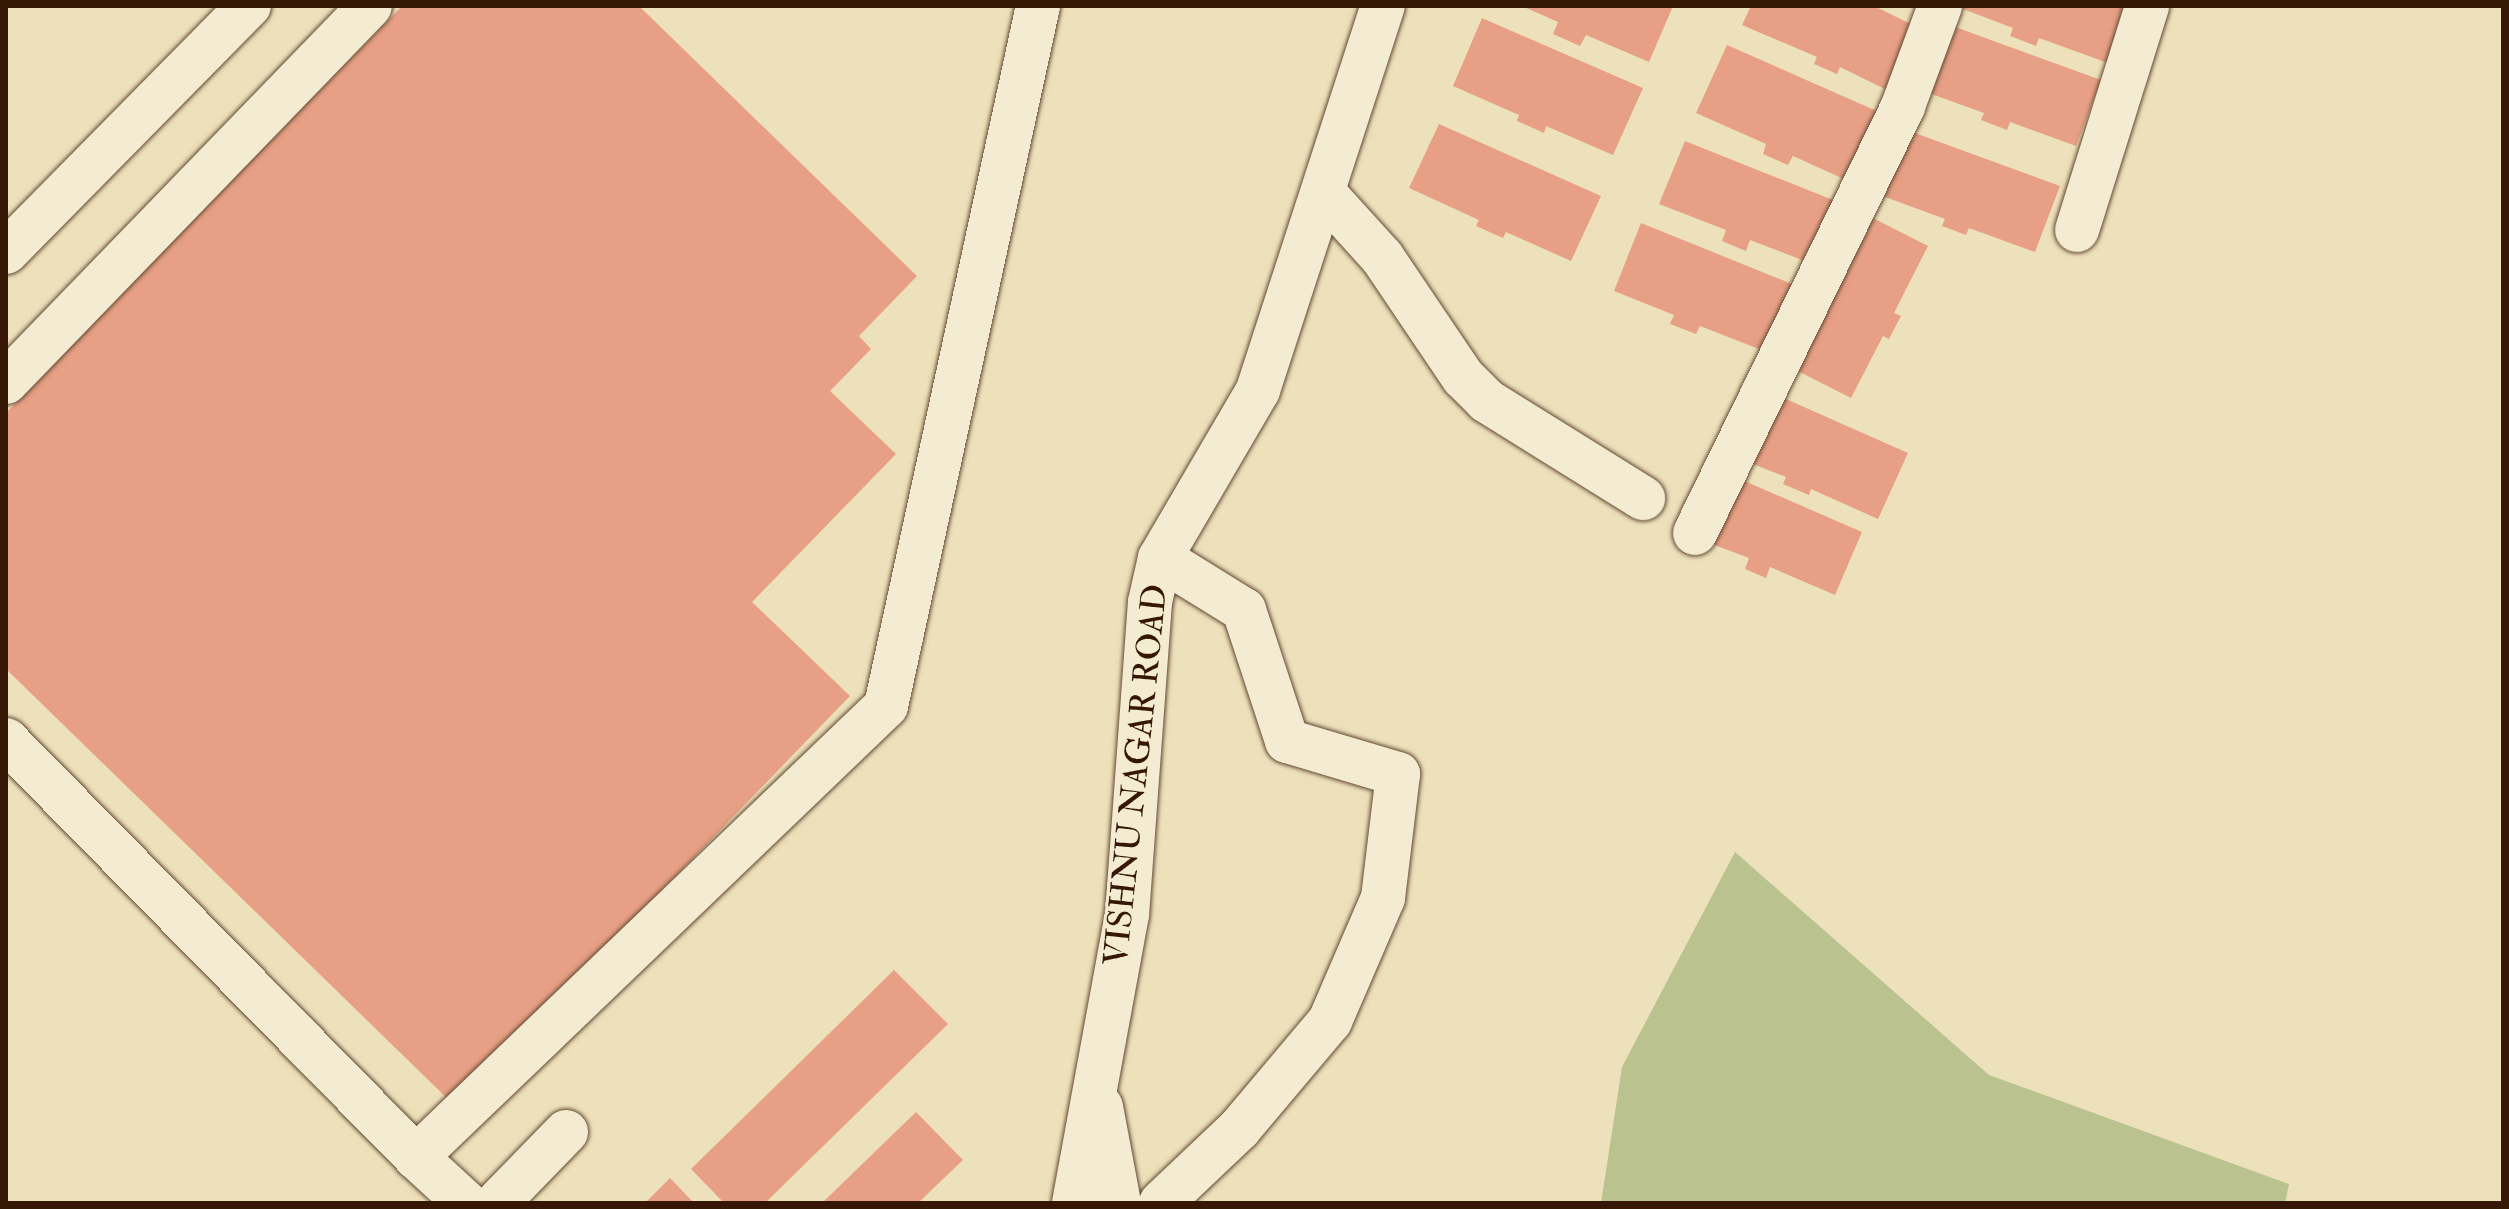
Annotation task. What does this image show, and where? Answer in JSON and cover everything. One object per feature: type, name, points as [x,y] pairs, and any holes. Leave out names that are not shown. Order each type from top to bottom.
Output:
[{"type":"street","points":[[6,252],[249,6]]},
{"type":"street","points":[[6,382],[370,6]]},
{"type":"street","points":[[416,1157],[886,706],[1038,6]]},
{"type":"street","name":"VISHNU NAGAR ROAD","points":[[1074,1203],[1127,915],[1150,602],[1160,558],[1258,390],[1383,6]]},
{"type":"street","points":[[1695,533],[1903,106],[1940,6]]},
{"type":"street","points":[[2077,230],[2147,6]]},
{"type":"street","points":[[1323,192],[1382,257],[1463,377],[1487,401],[1643,498]]},
{"type":"street","points":[[1160,558],[1244,610],[1287,741],[1398,774],[1383,898],[1330,1021],[1240,1128],[1161,1203]]},
{"type":"street","points":[[6,740],[416,1157],[466,1203]]},
{"type":"street","points":[[1096,1081],[1119,1203]]},
{"type":"street","points":[[497,1203],[566,1132]]},
{"type":"green space","points":[[1735,852],[1989,1075],[2289,1184],[2285,1203],[1601,1203],[1622,1067]]},
{"type":"building","points":[[402,6],[639,6],[917,276],[859,336],[871,349],[830,391],[896,454],[752,602],[850,696],[454,1105],[6,669],[6,413]]},
{"type":"building","points":[[1522,6],[1673,6],[1649,62],[1586,35],[1580,46],[1553,34],[1558,22]]},
{"type":"building","points":[[1751,6],[1874,6],[1917,27],[1895,94],[1840,67],[1837,74],[1814,64],[1817,57],[1742,25]]},
{"type":"building","points":[[1955,6],[2130,6],[2108,63],[2039,38],[2036,46],[2010,36],[2013,28]]},
{"type":"building","points":[[1482,18],[1643,88],[1613,155],[1546,126],[1544,133],[1517,121],[1519,115],[1453,86]]},
{"type":"building","points":[[1947,24],[2101,80],[2076,146],[2010,122],[2007,130],[1981,120],[1984,113],[1923,91]]},
{"type":"building","points":[[1727,45],[1888,116],[1857,185],[1793,156],[1788,165],[1763,154],[1766,144],[1696,113]]},
{"type":"building","points":[[1439,124],[1601,196],[1571,261],[1506,232],[1503,238],[1476,226],[1479,220],[1409,188]]},
{"type":"building","points":[[1904,129],[2060,186],[2035,252],[1969,228],[1966,235],[1942,226],[1945,219],[1880,195]]},
{"type":"building","points":[[1685,141],[1843,204],[1818,266],[1750,240],[1746,251],[1722,241],[1726,230],[1659,204]]},
{"type":"building","points":[[1861,212],[1928,246],[1894,313],[1901,316],[1889,339],[1883,336],[1851,398],[1784,364]]},
{"type":"building","points":[[1641,223],[1792,284],[1764,351],[1700,326],[1696,334],[1670,324],[1674,315],[1614,291]]},
{"type":"building","points":[[1777,395],[1908,453],[1878,519],[1811,489],[1809,495],[1783,484],[1786,477],[1743,460]]},
{"type":"building","points":[[1733,476],[1862,532],[1835,595],[1770,567],[1766,578],[1745,569],[1749,558],[1704,541]]},
{"type":"building","points":[[894,970],[948,1024],[765,1203],[724,1203],[691,1169]]},
{"type":"building","points":[[916,1112],[963,1160],[918,1203],[822,1203]]},
{"type":"building","points":[[670,1178],[694,1203],[645,1203]]}]
